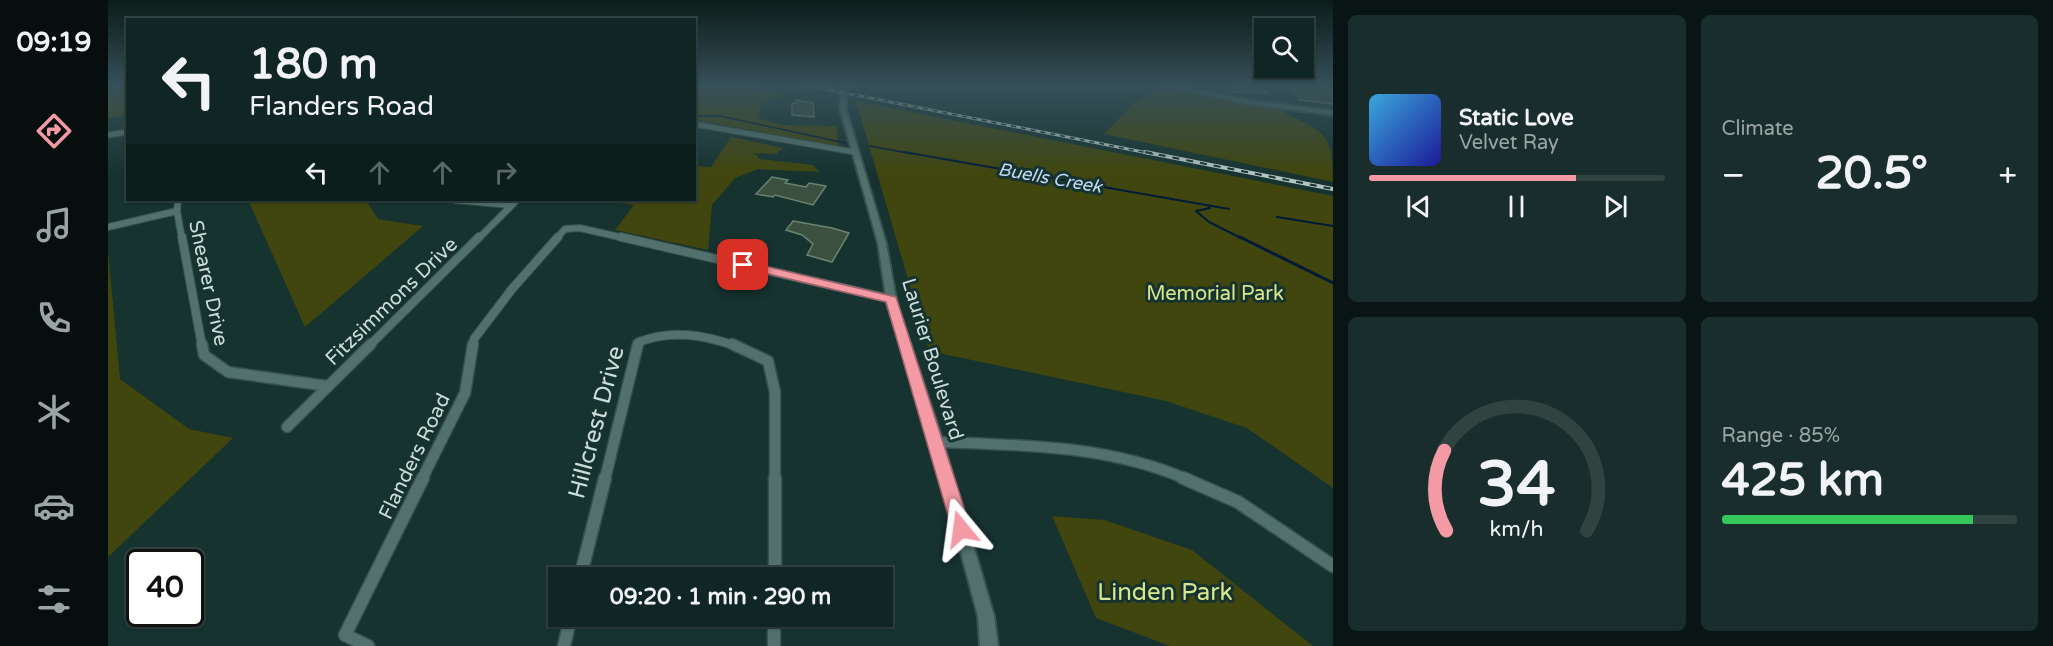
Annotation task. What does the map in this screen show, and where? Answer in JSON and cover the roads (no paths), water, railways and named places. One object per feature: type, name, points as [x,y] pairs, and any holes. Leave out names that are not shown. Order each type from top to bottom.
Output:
[{"type":"street","name":"Laurier Boulevard","points":[[845,115],[882,243],[891,299],[937,442],[986,615],[989,646]]},
{"type":"street","points":[[696,124],[854,152]]},
{"type":"street","points":[[108,135],[126,132]]},
{"type":"street","name":"Shearer Drive","points":[[178,201],[177,211],[204,355],[228,372],[327,386]]},
{"type":"street","points":[[484,201],[514,202]]},
{"type":"street","name":"Fitzsimmons Drive","points":[[287,427],[514,202]]},
{"type":"street","points":[[108,227],[177,211]]},
{"type":"street","name":"Flanders Road","points":[[368,646],[345,635],[465,393],[474,339],[512,289],[565,229],[580,228],[891,299]]},
{"type":"street","name":"Hillcrest Drive","points":[[583,567],[639,342],[651,335],[668,333],[687,334],[753,351],[768,361],[775,392],[775,567]]},
{"type":"street","points":[[937,442],[1062,447],[1125,458],[1167,471],[1238,502],[1333,566]]},
{"type":"street","points":[[564,646],[568,627]]},
{"type":"street","points":[[774,627],[774,646]]},
{"type":"waterway","name":"Buells Creek","points":[[696,116],[720,116],[845,143]]},
{"type":"waterway","name":"Buells Creek","points":[[870,146],[913,154]]},
{"type":"waterway","name":"Buells Creek","points":[[904,152],[1229,209]]},
{"type":"waterway","points":[[1210,208],[1196,211],[1209,222],[1243,239]]},
{"type":"waterway","name":"Buells Creek","points":[[1277,217],[1333,226]]},
{"type":"waterway","points":[[1240,237],[1333,283]]},
{"type":"railway","points":[[957,115],[1153,154]]},
{"type":"railway","points":[[1145,152],[1333,189]]},
{"type":"park label","name":"Memorial Park","points":[[1215,293]]},
{"type":"park label","name":"Linden Park","points":[[1165,592]]}]
